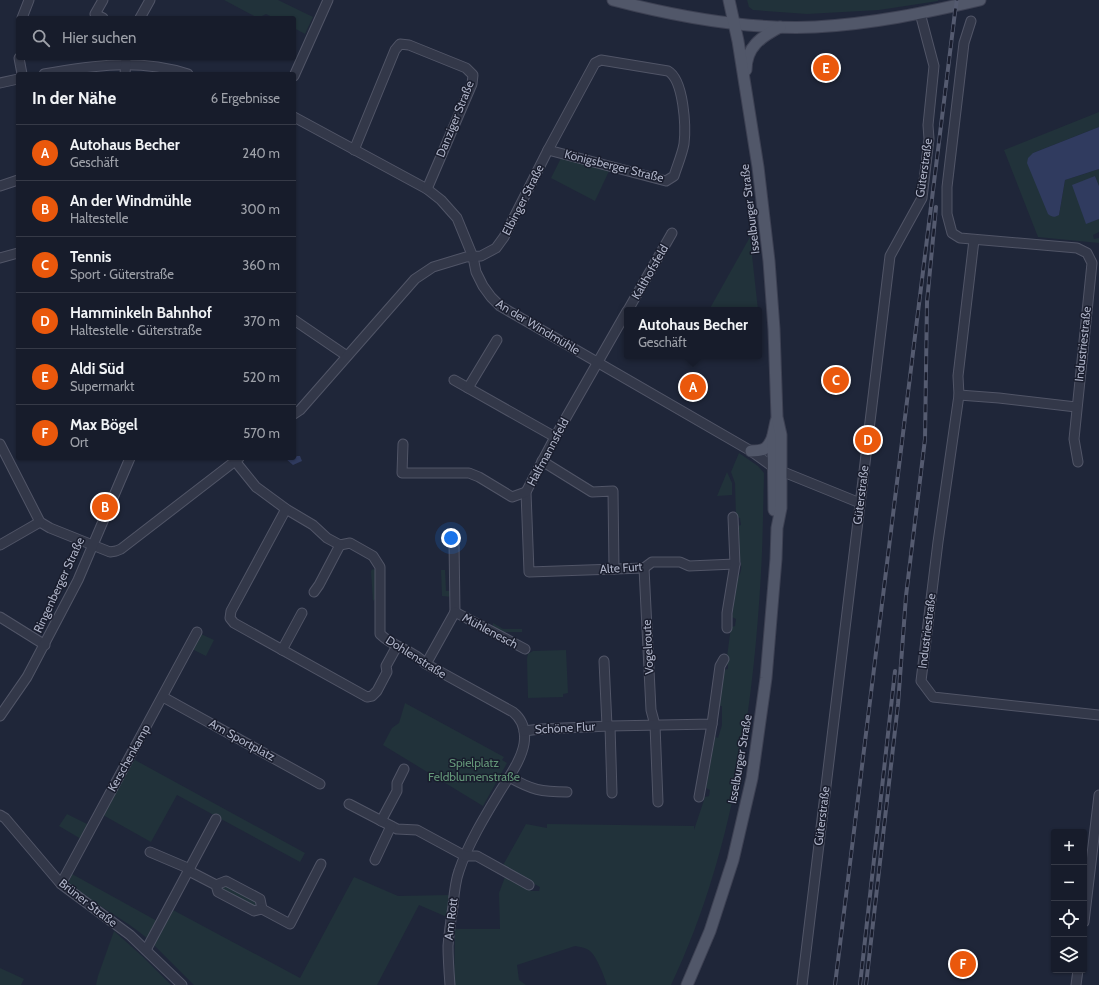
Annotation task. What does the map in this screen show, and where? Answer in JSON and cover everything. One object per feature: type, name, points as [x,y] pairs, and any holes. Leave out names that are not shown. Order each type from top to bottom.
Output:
[{"type":"main road","points":[[613,0],[678,15],[735,24],[780,27],[814,27],[869,22],[980,0]]},
{"type":"main road","name":"Isselburger Straße","points":[[729,0],[735,24],[758,167],[769,261],[774,329],[777,417],[781,435],[777,469]]},
{"type":"main road","points":[[745,84],[746,63],[750,51],[763,36],[780,27]]},
{"type":"main road","name":"Isselburger Straße","points":[[687,985],[710,931],[733,860],[752,778],[766,678],[776,559],[777,528],[781,508],[773,435],[777,417]]},
{"type":"main road","points":[[751,451],[760,451],[769,445],[773,435]]},
{"type":"street","points":[[23,16],[29,0]]},
{"type":"street","points":[[99,16],[95,14],[103,0]]},
{"type":"street","points":[[141,16],[150,0]]},
{"type":"street","points":[[296,72],[328,0]]},
{"type":"street","name":"Güterstraße","points":[[802,985],[890,256],[922,198],[928,146],[928,125],[934,66],[920,13]]},
{"type":"street","name":"Industriestraße","points":[[971,22],[964,44],[947,187],[947,214],[952,233],[960,238],[1077,248],[1088,253],[1092,263],[1076,407],[1074,439],[1078,462]]},
{"type":"street","name":"Danziger Straße","points":[[354,150],[396,50],[400,44],[409,44],[466,68],[473,75],[472,84],[427,189]]},
{"type":"street","points":[[19,60],[22,72]]},
{"type":"street","name":"Königsberger Straße","points":[[601,60],[668,71],[672,74],[680,93],[685,112],[684,144],[674,176],[666,181],[548,150],[595,63],[601,60]]},
{"type":"street","points":[[55,72],[126,61],[180,72]]},
{"type":"street","points":[[125,72],[126,61]]},
{"type":"street","points":[[0,83],[16,79]]},
{"type":"street","points":[[296,119],[427,189],[441,200],[457,218],[473,257],[466,257],[433,267],[415,279],[347,356],[296,410]]},
{"type":"street","name":"Elbinger Straße","points":[[473,257],[481,256],[496,248],[504,237],[548,150]]},
{"type":"street","points":[[0,186],[16,181]]},
{"type":"street","name":"Kalthofsfeld","points":[[629,307],[672,234]]},
{"type":"street","name":"Industriestraße","points":[[974,240],[958,376],[959,395],[938,542],[921,681],[933,697],[1099,715]]},
{"type":"street","points":[[0,258],[16,254]]},
{"type":"street","name":"An der Windmühle","points":[[473,257],[476,272],[483,286],[500,306],[751,451],[777,469],[860,503]]},
{"type":"street","name":"Kalthofsfeld","points":[[598,362],[624,315]]},
{"type":"street","points":[[296,321],[347,356]]},
{"type":"street","points":[[468,388],[497,340]]},
{"type":"street","name":"Halfmannsfeld","points":[[529,572],[526,492],[555,437],[598,362]]},
{"type":"street","points":[[454,380],[555,437]]},
{"type":"street","points":[[959,395],[1076,407]]},
{"type":"street","points":[[0,444],[40,522],[50,528],[92,546],[116,552],[237,460]]},
{"type":"street","points":[[403,444],[402,473],[469,473],[479,477],[512,497],[526,492]]},
{"type":"street","name":"Ringenberger Straße","points":[[0,716],[27,677],[78,580],[129,460]]},
{"type":"street","name":"Dohlenstraße","points":[[237,460],[256,487],[286,509],[313,525],[328,538],[340,545],[350,542],[373,556],[380,567],[380,634],[387,641],[418,656],[426,664],[513,712],[519,717],[524,731]]},
{"type":"street","points":[[542,461],[592,492],[613,491],[614,569]]},
{"type":"street","points":[[286,509],[231,611],[230,618],[234,623],[367,697],[372,696],[377,691],[387,672],[386,666],[397,646]]},
{"type":"street","points":[[728,628],[727,613],[735,564],[732,517]]},
{"type":"street","points":[[0,545],[40,522]]},
{"type":"street","name":"Mühlenesch","points":[[426,664],[455,612],[454,542]]},
{"type":"street","points":[[314,592],[340,545]]},
{"type":"street","name":"Alte Furt","points":[[529,572],[644,568],[652,562],[680,562],[689,566],[735,564]]},
{"type":"street","name":"Vogelroute","points":[[644,568],[651,710],[655,726]]},
{"type":"street","name":"Mühlenesch","points":[[455,612],[525,649]]},
{"type":"street","points":[[282,650],[302,614]]},
{"type":"street","points":[[0,617],[45,645]]},
{"type":"street","name":"Kerschenkamp","points":[[61,884],[197,632]]},
{"type":"street","points":[[699,796],[712,724],[720,666],[724,660]]},
{"type":"street","name":"Schöne Flur","points":[[604,661],[612,793]]},
{"type":"street","name":"Am Sportplatz","points":[[163,697],[320,784]]},
{"type":"street","name":"Schöne Flur","points":[[524,731],[608,726],[712,724]]},
{"type":"street","points":[[655,726],[658,802]]},
{"type":"street","name":"Am Rott","points":[[450,985],[448,946],[459,872],[465,856],[490,807],[509,777],[522,752],[524,731]]},
{"type":"street","points":[[382,821],[398,791],[397,783],[404,769]]},
{"type":"street","points":[[509,777],[525,786],[545,792],[567,792]]},
{"type":"street","points":[[1086,901],[1099,795]]},
{"type":"street","points":[[349,804],[397,829],[417,830],[465,856],[477,856],[529,885]]},
{"type":"street","name":"Brüner Straße","points":[[0,815],[5,818],[61,884],[130,935],[182,985]]},
{"type":"street","points":[[146,950],[216,819]]},
{"type":"street","points":[[375,860],[391,826]]},
{"type":"street","points":[[150,852],[190,870],[216,885],[218,892],[236,902],[254,911],[262,909],[290,924],[321,864]]},
{"type":"street","points":[[216,885],[226,881],[260,899],[262,909]]},
{"type":"street","points":[[1076,985],[1078,973]]},
{"type":"green space","points":[[224,0],[278,0],[313,17],[305,34],[296,29],[296,16],[270,16],[266,14],[262,16],[254,16]]},
{"type":"green space","points":[[747,0],[938,1],[879,10],[807,14],[753,10],[749,7]]},
{"type":"green space","points":[[1099,112],[1099,127],[1033,153],[1059,215],[1065,180],[1099,169],[1099,186],[1095,176],[1086,223],[1099,219],[1099,232],[1093,235],[1094,239],[1099,238],[1099,243],[1038,237],[1004,150]]},
{"type":"green space","points":[[561,158],[609,171],[595,201],[551,178]]},
{"type":"green space","points":[[750,237],[758,307],[711,307]]},
{"type":"green space","points":[[739,453],[758,466],[764,473],[761,573],[752,679],[736,784],[724,835],[710,886],[692,936],[671,985],[607,985],[593,954],[582,947],[575,946],[517,965],[519,980],[526,985],[454,985],[455,929],[500,929],[499,893],[505,877],[532,891],[539,891],[540,887],[502,867],[526,824],[547,828],[547,824],[694,826],[694,830],[705,797],[709,796],[710,790],[706,788],[715,737],[718,738],[722,725],[722,706],[718,704],[723,670],[728,669],[728,665],[726,664],[731,627],[735,626],[736,619],[732,617],[737,579],[741,572],[741,563],[737,549],[737,526],[741,525],[740,518],[736,517],[735,483],[731,472]]},
{"type":"green space","points":[[727,472],[732,483],[732,495],[717,496]]},
{"type":"green space","points":[[373,569],[376,570],[377,597],[373,601],[371,571]]},
{"type":"green space","points":[[441,570],[445,570],[446,591],[451,591],[452,597],[442,596]]},
{"type":"green space","points":[[493,623],[503,629],[522,629],[522,632],[501,632],[493,627]]},
{"type":"green space","points":[[201,634],[214,640],[206,656],[192,649]]},
{"type":"green space","points":[[566,650],[568,693],[563,694],[563,697],[528,698],[528,654],[533,651]]},
{"type":"green space","name":"Spielplatz Feldblumenstraße","points":[[405,703],[504,757],[502,760],[507,763],[483,806],[383,745],[392,728],[399,723]]},
{"type":"green space","points":[[135,760],[305,853],[300,862],[177,795],[151,842],[103,815],[132,761]]},
{"type":"green space","points":[[67,814],[89,825],[81,839],[59,826]]},
{"type":"green space","points":[[72,874],[157,921],[148,939],[129,924],[79,892],[70,884],[69,881]]},
{"type":"green space","points":[[354,877],[398,896],[450,895],[447,917],[419,905],[377,985],[194,985],[154,945],[173,910],[300,978]]},
{"type":"green space","points":[[222,884],[257,901],[257,905],[254,907],[221,890]]},
{"type":"green space","points":[[114,931],[142,956],[171,985],[96,985]]},
{"type":"green space","points":[[0,968],[24,979],[21,985],[0,985]]},
{"type":"water","points":[[1099,127],[1099,169],[1065,180],[1059,215],[1054,217],[1051,216],[1048,214],[1027,163],[1028,158],[1033,153]]},
{"type":"water","points":[[1095,176],[1099,186],[1099,219],[1086,224],[1072,185]]},
{"type":"water","points":[[300,456],[302,461],[293,465],[287,460],[296,460],[296,457]]},
{"type":"railway","points":[[835,985],[957,0]]},
{"type":"railway","points":[[866,985],[898,704],[906,596],[925,439],[927,302],[936,207]]},
{"type":"railway","points":[[860,985],[895,671]]},
{"type":"place","name":"Aldi Süd","points":[[826,68]]},
{"type":"place","name":"Tennis","points":[[836,380]]},
{"type":"place","name":"Autohaus Becher","points":[[693,387]]},
{"type":"place","name":"Hamminkeln Bahnhof","points":[[868,440]]},
{"type":"place","name":"An der Windmühle","points":[[105,507]]},
{"type":"place","name":"Max Bögel","points":[[963,964]]}]
